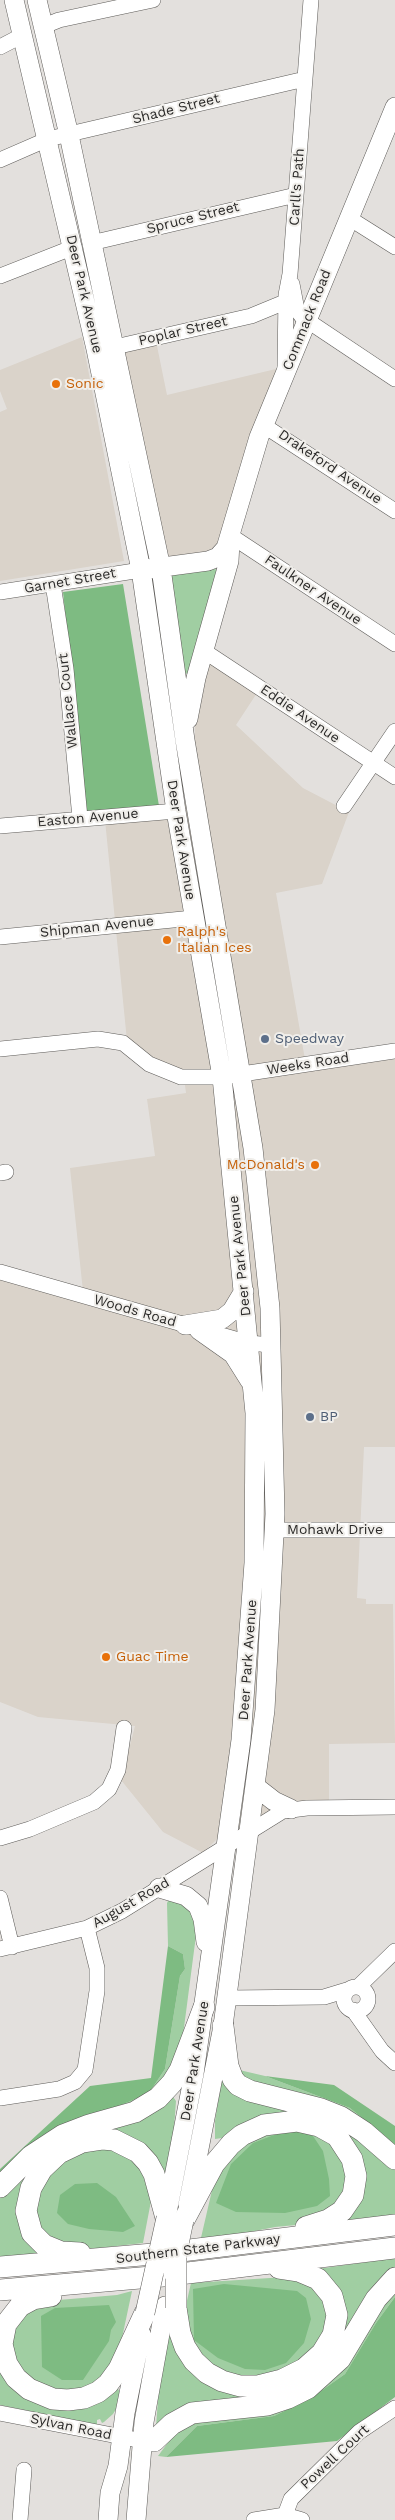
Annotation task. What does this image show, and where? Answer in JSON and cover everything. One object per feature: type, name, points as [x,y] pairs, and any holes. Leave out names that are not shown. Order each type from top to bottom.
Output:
[{"type":"highway","points":[[0,2187],[24,2162],[55,2139],[80,2128],[135,2112],[158,2098],[180,2070],[204,2007]]},
{"type":"highway","points":[[223,2026],[228,2066],[233,2079],[238,2085],[250,2091],[321,2109],[341,2117],[364,2132],[395,2159]]},
{"type":"highway","points":[[175,2219],[217,2158],[242,2135],[264,2125],[289,2121],[305,2122],[325,2128],[342,2141],[352,2159],[356,2176],[351,2199],[342,2211],[328,2220],[267,2241]]},
{"type":"highway","points":[[127,2257],[61,2252],[44,2245],[36,2238],[26,2217],[27,2200],[34,2182],[48,2163],[67,2148],[89,2140],[108,2139],[127,2145],[144,2157],[175,2219]]},
{"type":"highway","name":"Southern State Parkway","points":[[0,2267],[127,2257],[395,2225]]},
{"type":"highway","name":"Southern State Parkway","points":[[0,2290],[103,2282],[395,2248]]},
{"type":"highway","points":[[176,2258],[171,2307],[185,2348],[200,2367],[214,2377],[231,2384],[249,2386],[275,2382],[297,2374],[316,2359],[330,2341],[337,2322],[335,2302],[324,2284],[313,2275],[259,2264]]},
{"type":"highway","points":[[131,2439],[154,2441],[172,2424],[192,2413],[267,2405],[288,2398],[308,2388],[340,2359],[368,2310],[395,2278]]},
{"type":"highway","points":[[103,2282],[61,2296],[33,2299],[14,2312],[4,2330],[3,2350],[11,2371],[22,2384],[44,2397],[61,2400],[84,2398],[98,2392],[112,2380],[119,2370],[146,2313]]},
{"type":"main road","name":"Deer Park Avenue","points":[[14,0],[48,139],[115,347],[161,568],[185,740],[253,1148],[270,1308],[274,1426],[274,1530],[267,1682],[256,1787],[228,1998],[213,2088],[146,2313],[131,2439],[136,2520]]},
{"type":"main road","name":"Deer Park Avenue","points":[[37,0],[69,134],[82,245],[141,570],[176,812],[222,1077],[253,1389],[256,1470],[251,1621],[241,1740],[175,2219],[176,2258]]},
{"type":"main road","name":"Commack Road","points":[[141,570],[213,560],[224,552],[231,536],[263,425],[395,107]]},
{"type":"main road","name":"Commack Road","points":[[185,740],[192,694],[229,561],[231,536]]},
{"type":"main road","points":[[192,1328],[222,1318],[232,1311],[244,1290]]},
{"type":"main road","points":[[192,1328],[233,1354],[244,1368],[253,1389]]},
{"type":"main road","points":[[256,1787],[274,1801],[291,1809]]},
{"type":"main road","points":[[159,1888],[186,1896],[200,1910],[204,1923],[208,1972]]},
{"type":"main road","name":"Deer Park Avenue","points":[[108,2520],[110,2493],[118,2466],[131,2439],[149,2386],[171,2307]]},
{"type":"main road","points":[[116,2520],[118,2466]]},
{"type":"street","points":[[44,26],[59,20],[153,0]]},
{"type":"street","name":"Carll's Path","points":[[285,373],[285,302],[290,274],[311,0]]},
{"type":"street","points":[[0,47],[23,35]]},
{"type":"street","name":"Shade Street","points":[[0,160],[48,139],[305,79]]},
{"type":"street","name":"Spruce Street","points":[[0,276],[82,245],[296,195]]},
{"type":"street","points":[[349,218],[395,247]]},
{"type":"street","points":[[290,274],[298,310],[307,320],[395,379]]},
{"type":"street","name":"Poplar Street","points":[[115,347],[251,316],[285,302]]},
{"type":"street","name":"Poplar Street","points":[[251,316],[273,316],[285,324]]},
{"type":"street","name":"Drakeford Avenue","points":[[263,425],[395,511]]},
{"type":"street","name":"Faulkner Avenue","points":[[231,536],[395,644]]},
{"type":"street","name":"Garnet Street","points":[[0,592],[141,570]]},
{"type":"street","name":"Wallace Court","points":[[53,584],[66,669],[80,818]]},
{"type":"street","name":"Eddie Avenue","points":[[204,651],[395,778]]},
{"type":"street","points":[[344,806],[395,731]]},
{"type":"street","name":"Easton Avenue","points":[[0,826],[80,818],[176,812]]},
{"type":"street","name":"Shipman Avenue","points":[[0,937],[193,918]]},
{"type":"street","name":"Weeks Road","points":[[0,1049],[98,1038],[123,1043],[149,1064],[181,1077],[222,1077],[395,1051]]},
{"type":"street","name":"Woods Road","points":[[0,1272],[249,1344],[271,1345]]},
{"type":"street","name":"Mohawk Drive","points":[[274,1530],[395,1530]]},
{"type":"street","points":[[0,1838],[30,1829],[94,1802],[109,1789],[118,1770],[124,1728]]},
{"type":"street","points":[[291,1809],[395,1808]]},
{"type":"street","name":"August Road","points":[[6,1948],[87,1928],[159,1888],[272,1816],[291,1809]]},
{"type":"street","points":[[0,1898],[6,1948]]},
{"type":"street","points":[[0,2098],[59,2089],[75,2082],[85,2070],[97,1991],[97,1968],[87,1928]]},
{"type":"street","points":[[356,1999],[385,1958],[395,1951]]},
{"type":"street","points":[[228,1998],[324,1997],[356,1999]]},
{"type":"street","points":[[356,1999],[368,2030],[382,2051],[395,2063]]},
{"type":"street","name":"Powell Court","points":[[285,2515],[291,2499],[359,2432],[395,2408]]},
{"type":"street","name":"Sylvan Road","points":[[0,2412],[131,2439]]},
{"type":"street","points":[[20,2520],[24,2470]]},
{"type":"street","points":[[254,2520],[285,2515],[302,2520]]},
{"type":"shaded area","points":[[82,337],[124,561],[0,581],[0,412],[7,409],[0,391],[0,370]]},
{"type":"shaded area","points":[[156,341],[167,395],[280,368],[218,551],[167,560],[119,349]]},
{"type":"shaded area","points":[[205,659],[259,690],[236,725],[303,788],[349,812],[322,884],[276,893],[307,1071],[395,1059],[395,1447],[364,1447],[357,1598],[366,1599],[366,1604],[393,1604],[395,1743],[329,1744],[329,1802],[243,1833],[224,1832],[203,1853],[163,1832],[121,1780],[135,1726],[38,1717],[0,1702],[0,1278],[84,1301],[70,1168],[155,1156],[147,1099],[186,1093],[183,1070],[158,1061],[127,1041],[104,810],[203,802],[195,745],[195,706]]},
{"type":"green space","points":[[217,570],[192,673],[184,674],[169,576]]},
{"type":"green space","points":[[123,584],[159,806],[85,811],[63,592]]},
{"type":"green space","points":[[169,1899],[189,1903],[195,1908],[193,1910],[198,1920],[182,2043],[168,2076],[169,2081],[157,2095],[123,2114],[88,2120],[62,2131],[40,2145],[0,2183],[0,2177],[49,2132],[149,2093],[165,2069],[180,1976],[185,1969],[183,1954],[168,1946],[167,1903]]},
{"type":"green space","points":[[168,1946],[183,1954],[185,1969],[180,1976],[165,2069],[149,2093],[102,2113],[0,2177],[0,2169],[90,2086],[151,2078]]},
{"type":"green space","points":[[235,2069],[265,2076],[350,2108],[395,2145],[395,2153],[248,2087]]},
{"type":"green space","points":[[223,2071],[325,2116],[395,2168],[395,2218],[339,2224],[357,2199],[326,2123],[215,2139],[215,2121]]},
{"type":"green space","points":[[265,2076],[334,2085],[395,2126],[395,2145],[350,2108]]},
{"type":"green space","points":[[171,2094],[176,2101],[172,2156],[167,2179],[93,2130]]},
{"type":"green space","points":[[308,2128],[341,2150],[350,2189],[317,2223],[275,2227],[200,2242],[213,2186],[231,2156],[260,2132]]},
{"type":"green space","points":[[299,2131],[313,2136],[323,2151],[329,2179],[330,2196],[317,2206],[285,2213],[236,2212],[216,2203],[231,2164],[253,2143],[274,2135]]},
{"type":"green space","points":[[91,2146],[116,2147],[138,2159],[151,2201],[143,2243],[73,2251],[54,2247],[32,2223],[42,2178],[64,2159]]},
{"type":"green space","points":[[33,2162],[26,2180],[42,2255],[0,2259],[0,2196]]},
{"type":"green space","points":[[97,2183],[116,2197],[135,2226],[123,2232],[89,2229],[68,2224],[57,2213],[60,2195],[75,2184]]},
{"type":"green space","points":[[395,2258],[395,2276],[309,2384],[156,2427],[159,2385],[172,2316],[185,2356],[262,2390],[339,2334],[317,2269]]},
{"type":"green space","points":[[286,2277],[305,2278],[330,2303],[320,2349],[257,2382],[213,2372],[189,2337],[186,2305],[191,2283]]},
{"type":"green space","points":[[224,2284],[297,2291],[306,2298],[311,2319],[304,2343],[286,2363],[265,2370],[245,2369],[218,2358],[194,2340],[193,2289]]},
{"type":"green space","points":[[395,2288],[395,2297],[376,2323],[345,2374],[311,2398],[274,2416],[197,2426],[166,2457],[158,2456],[181,2425],[271,2411]]},
{"type":"green space","points":[[132,2291],[119,2352],[93,2390],[50,2393],[12,2362],[10,2328],[18,2315],[47,2301],[117,2295]]},
{"type":"green space","points":[[395,2297],[395,2397],[337,2441],[166,2457],[197,2426],[274,2416],[311,2398],[345,2374],[376,2323]]},
{"type":"green space","points":[[109,2305],[116,2322],[111,2330],[109,2341],[83,2380],[62,2380],[42,2367],[41,2316],[55,2308]]},
{"type":"green space","points":[[0,2359],[34,2399],[116,2386],[120,2392],[118,2406],[113,2414],[104,2422],[102,2423],[100,2419],[97,2420],[97,2424],[92,2424],[0,2405]]},
{"type":"place","name":"Sonic","points":[[56,384]]},
{"type":"place","name":"Ralph's Italian Ices","points":[[167,940]]},
{"type":"place","name":"Speedway","points":[[265,1039]]},
{"type":"place","name":"McDonald's","points":[[315,1165]]},
{"type":"place","name":"BP","points":[[310,1417]]},
{"type":"place","name":"Guac Time","points":[[106,1657]]}]
